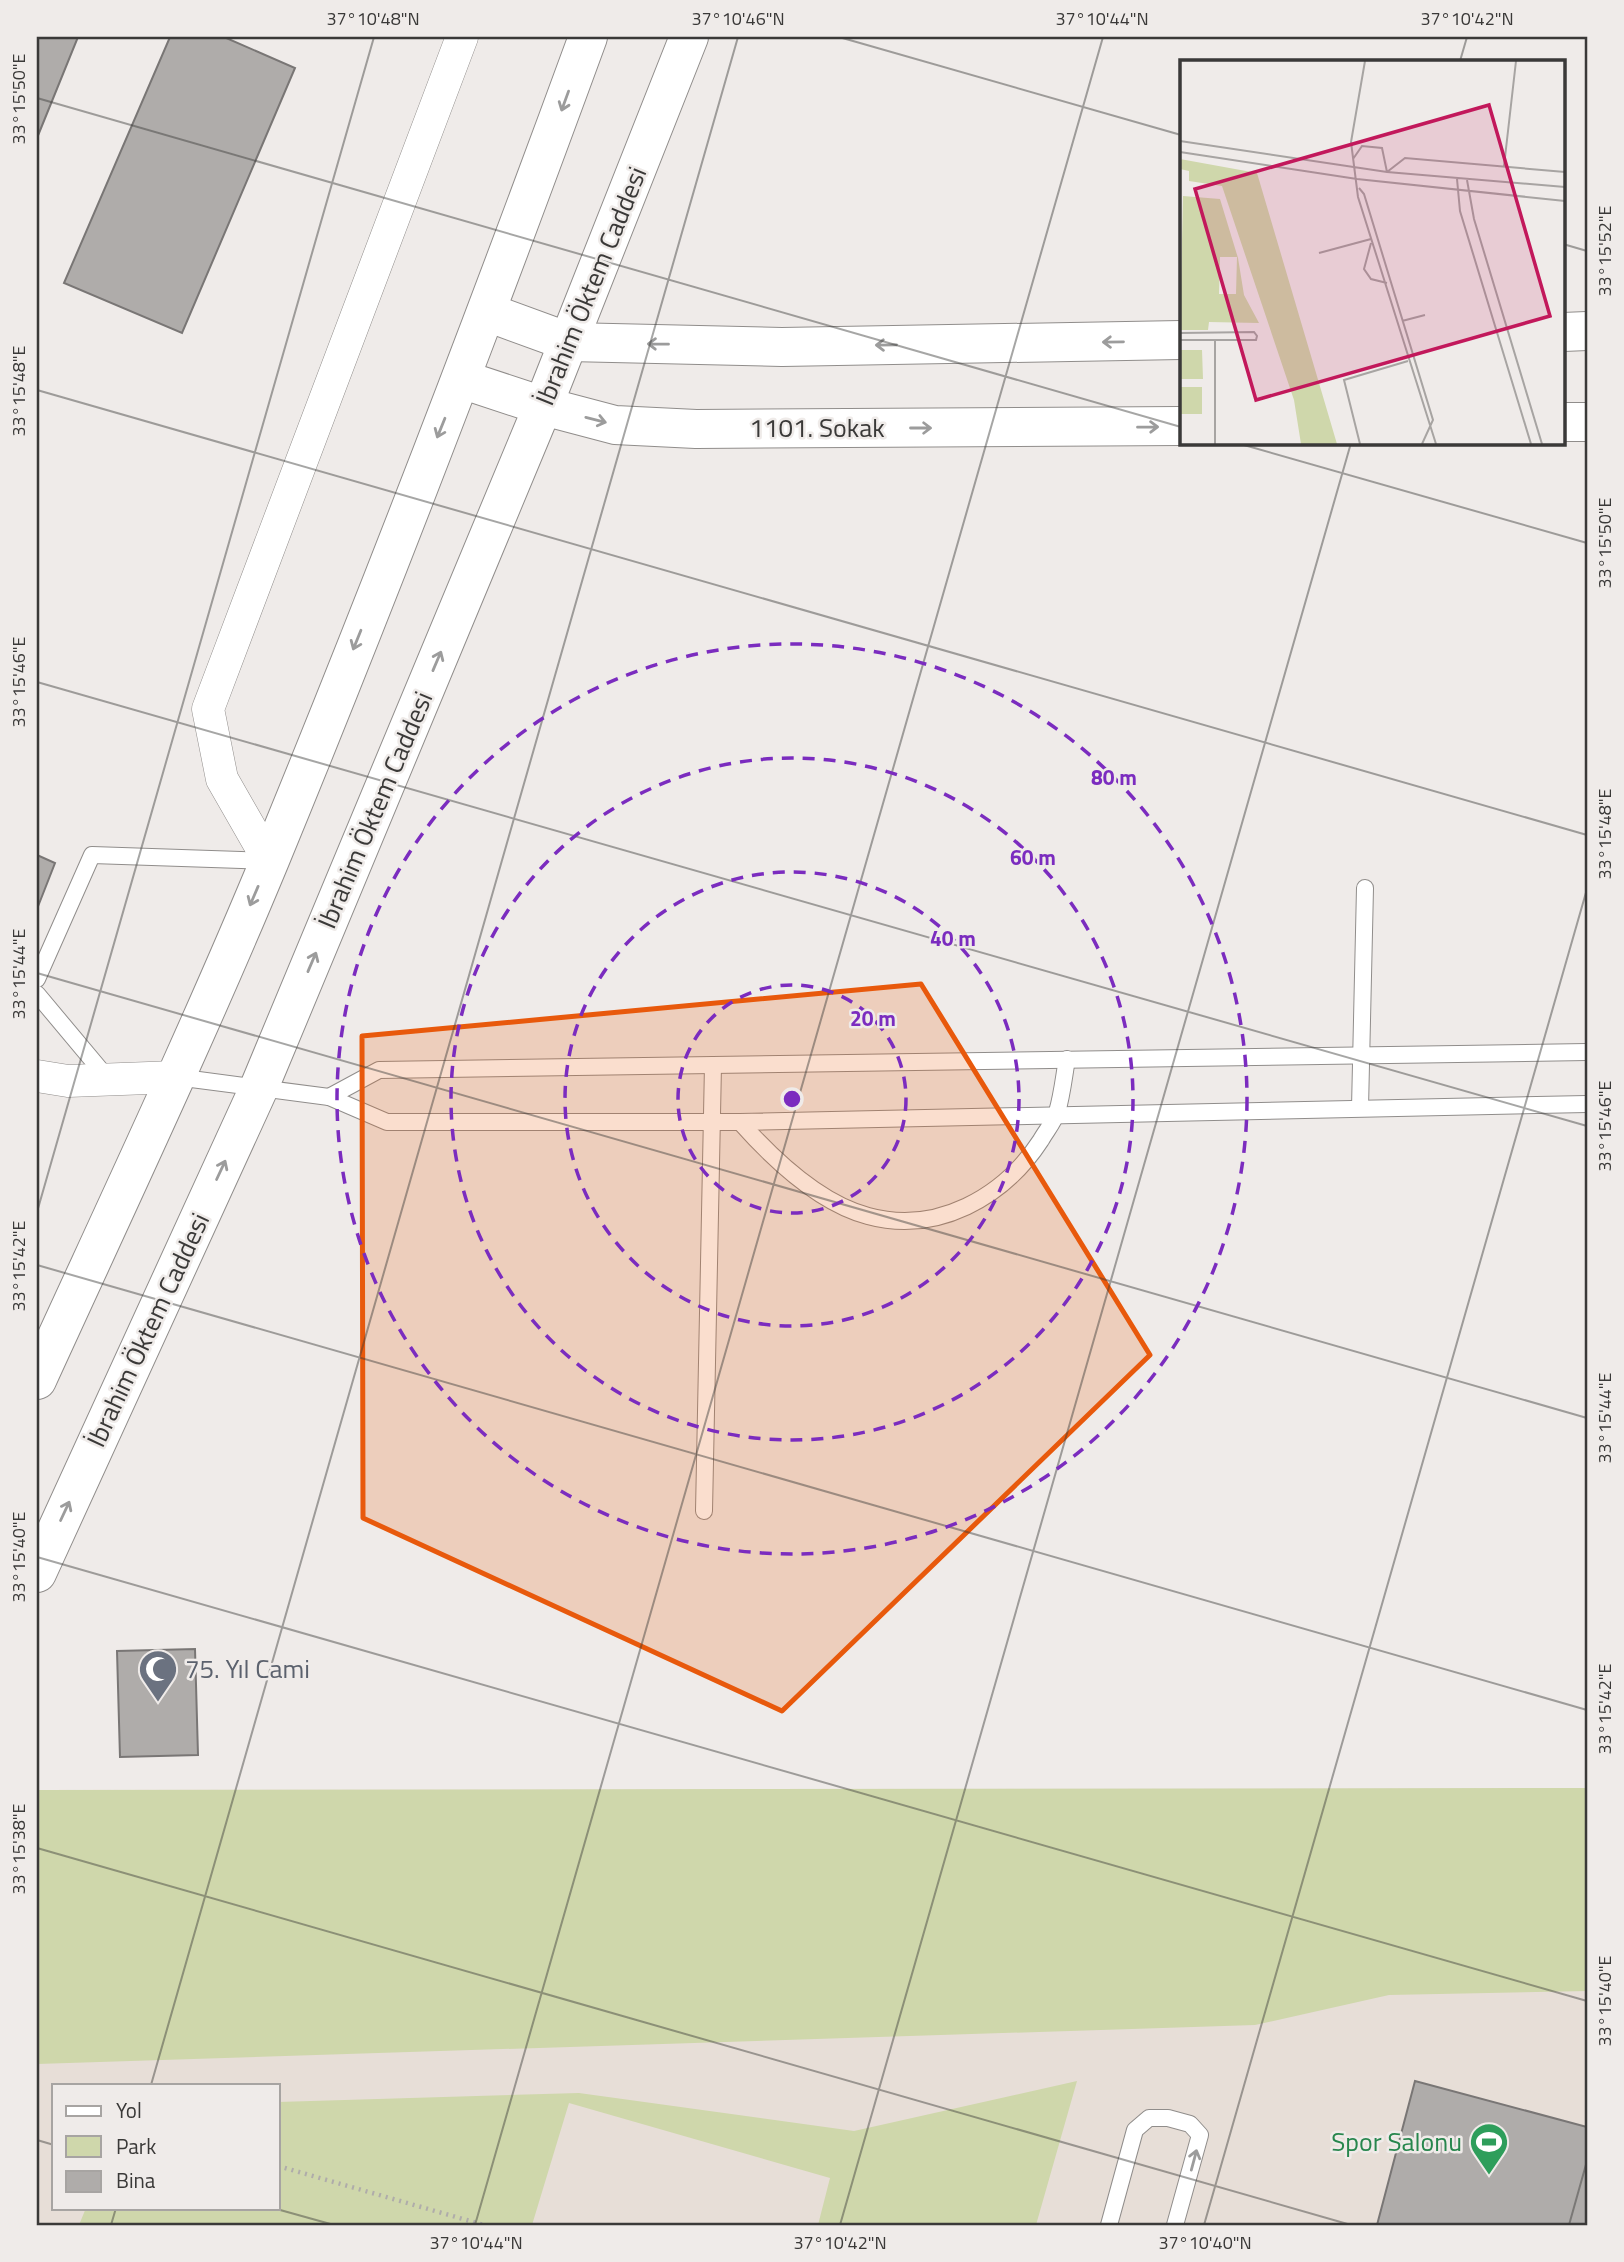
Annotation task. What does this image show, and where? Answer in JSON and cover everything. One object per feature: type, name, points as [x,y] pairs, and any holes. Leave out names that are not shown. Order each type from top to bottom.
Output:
[{"type":"main road","points":[[37,1380],[176,1077],[269,861],[487,312],[588,37]]},
{"type":"main road","name":"İbrahim Öktem Caddesi","points":[[37,1573],[258,1090],[543,406],[689,37]]},
{"type":"main road","points":[[487,312],[569,342],[782,347],[1180,340]]},
{"type":"main road","points":[[1564,332],[1587,331]]},
{"type":"main road","name":"1101. Sokak","points":[[461,379],[543,406],[615,425],[696,429],[1180,426]]},
{"type":"main road","points":[[1564,422],[1587,422]]},
{"type":"street","points":[[269,861],[222,779],[208,709],[462,37]]},
{"type":"street","points":[[37,1076],[68,1081],[176,1077]]},
{"type":"lane","points":[[37,979],[92,855],[269,861]]},
{"type":"lane","points":[[1360,1108],[1365,888]]},
{"type":"lane","points":[[37,994],[109,1080]]},
{"type":"lane","points":[[329,1097],[379,1070],[1587,1052]]},
{"type":"lane","points":[[740,1122],[770,1157],[821,1194],[866,1216],[913,1223],[954,1212],[995,1192],[1027,1161],[1057,1114],[1067,1059]]},
{"type":"lane","points":[[704,1511],[713,1065]]},
{"type":"lane","points":[[176,1077],[258,1090],[329,1097],[387,1122],[740,1122],[1587,1104]]},
{"type":"lane","points":[[1109,2225],[1135,2130],[1149,2118],[1168,2118],[1190,2124],[1200,2136],[1175,2225]]},
{"type":"path","points":[[280,2167],[484,2225]]},
{"type":"highlighted area","points":[[921,984],[1150,1355],[782,1711],[363,1518],[362,1036]]},
{"type":"shaded area","points":[[1587,1788],[1587,2225],[37,2225],[37,1790]]},
{"type":"green space","points":[[1587,1788],[1587,1991],[1389,1995],[1255,2025],[37,2064],[37,1790]]},
{"type":"green space","points":[[1077,2081],[1036,2225],[818,2225],[830,2178],[569,2103],[532,2225],[79,2225],[85,2210],[280,2210],[280,2102],[579,2093],[854,2131]]},
{"type":"building","points":[[37,37],[78,37],[37,138]]},
{"type":"building","points":[[170,37],[224,37],[295,68],[182,333],[64,283]]},
{"type":"building","points":[[37,855],[55,863],[37,909]]},
{"type":"building","name":"75. Yıl Cami","points":[[195,1649],[198,1755],[120,1757],[117,1651]]},
{"type":"building","name":"Spor Salonu","points":[[1415,2081],[1587,2127],[1587,2225],[1377,2225]]},
{"type":"place","name":"75. Yıl Cami","points":[[158,1703]]},
{"type":"place","name":"Spor Salonu","points":[[1489,2176]]}]
